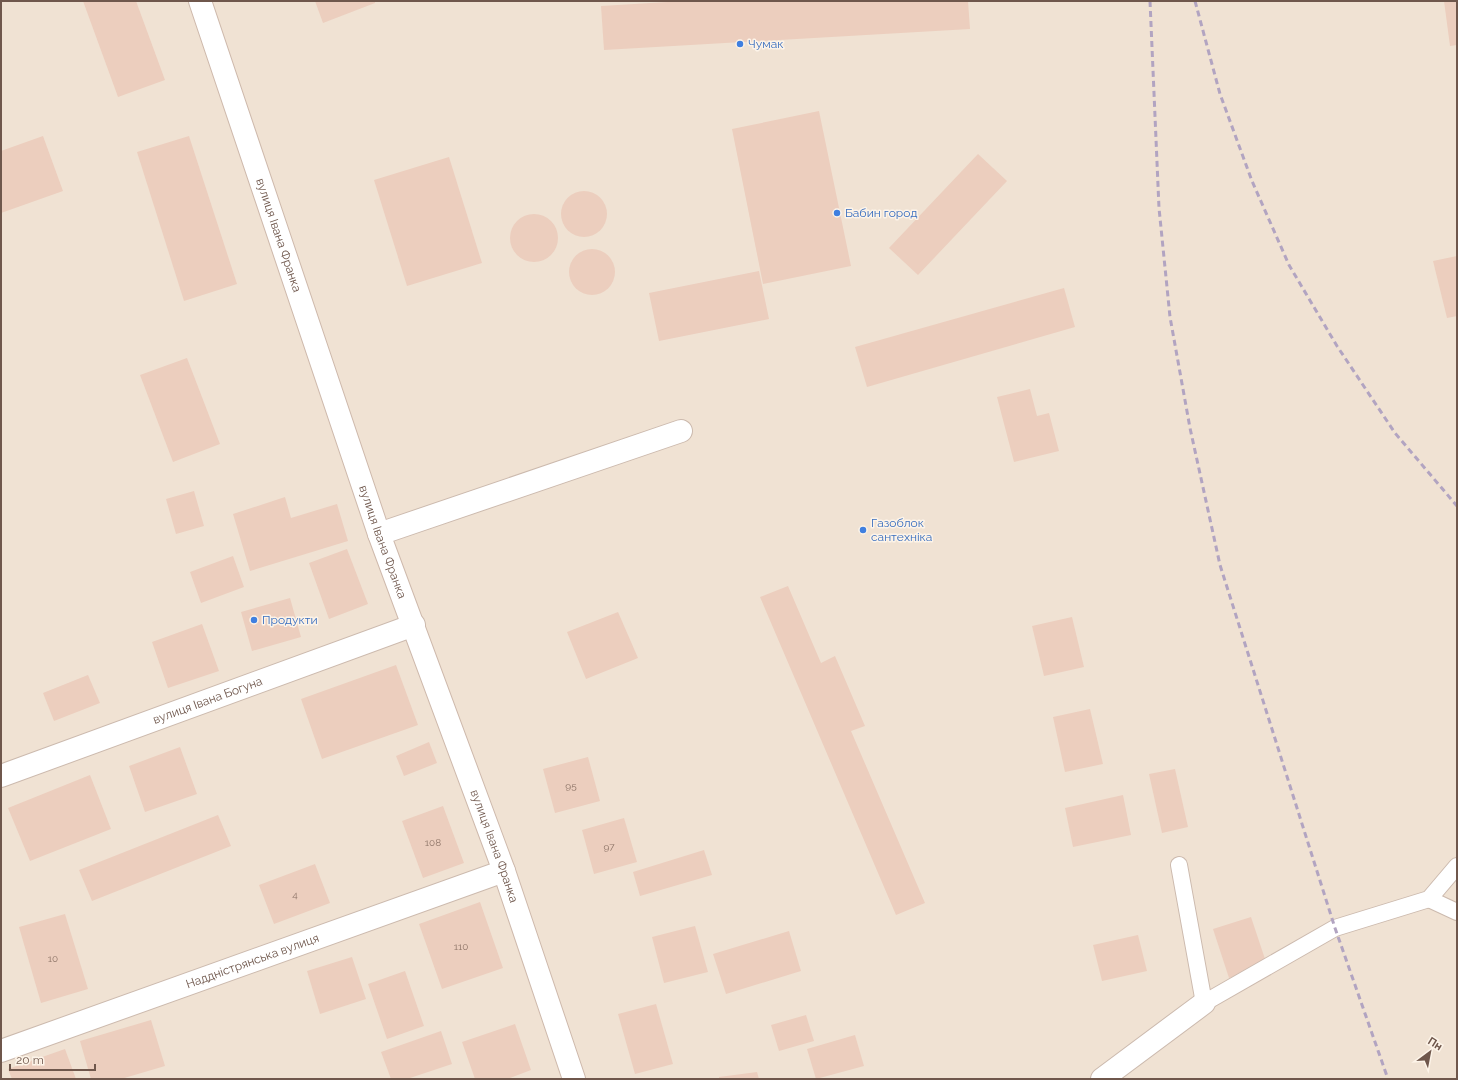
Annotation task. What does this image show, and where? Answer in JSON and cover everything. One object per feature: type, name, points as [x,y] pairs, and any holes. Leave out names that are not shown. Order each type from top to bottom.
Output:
[{"type":"street","name":"вулиця Івана Франка","points":[[200,1],[379,534],[504,871],[574,1079]]},
{"type":"street","points":[[379,534],[681,431]]},
{"type":"street","name":"вулиця Івана Богуна","points":[[1,776],[414,625]]},
{"type":"street","name":"Наддністрянська вулиця","points":[[1,1051],[504,871]]},
{"type":"street","points":[[1102,1079],[1204,1003]]},
{"type":"lane","points":[[1179,865],[1204,1003],[1335,928],[1429,899],[1457,866]]},
{"type":"lane","points":[[1429,899],[1457,912]]},
{"type":"shaded area","points":[[1,1],[1457,1],[1457,1079],[1,1079]]},
{"type":"building","points":[[83,1],[136,1],[165,80],[118,97]]},
{"type":"building","points":[[315,1],[375,1],[375,3],[323,23]]},
{"type":"building","points":[[684,1],[968,1],[970,29],[604,50],[601,6]]},
{"type":"building","points":[[1444,1],[1457,1],[1457,45],[1450,46]]},
{"type":"building","points":[[819,111],[851,266],[763,284],[732,129]]},
{"type":"building","points":[[43,136],[63,191],[1,213],[1,151]]},
{"type":"building","points":[[189,136],[237,284],[184,301],[137,152]]},
{"type":"building","points":[[978,154],[1007,181],[918,275],[889,248]]},
{"type":"building","points":[[449,157],[482,263],[407,286],[374,180]]},
{"type":"building","points":[[584,191],[597,195],[603,201],[607,214],[603,227],[597,233],[584,237],[571,233],[565,227],[561,214],[565,201],[571,195]]},
{"type":"building","points":[[534,214],[543,216],[551,221],[556,229],[558,238],[556,247],[551,255],[543,260],[534,262],[525,260],[517,255],[512,247],[510,238],[512,229],[517,221],[525,216]]},
{"type":"building","points":[[592,249],[605,253],[611,259],[615,272],[611,285],[605,291],[592,295],[579,291],[573,285],[569,272],[573,259],[579,253]]},
{"type":"building","points":[[1457,256],[1457,316],[1447,318],[1433,261]]},
{"type":"building","points":[[759,271],[769,319],[659,341],[649,293]]},
{"type":"building","points":[[1064,288],[1075,327],[867,387],[855,347]]},
{"type":"building","points":[[187,358],[220,444],[173,462],[140,375]]},
{"type":"building","points":[[1030,389],[1037,416],[1049,413],[1059,451],[1014,462],[997,397]]},
{"type":"building","points":[[194,491],[204,526],[176,534],[166,499]]},
{"type":"building","points":[[285,497],[291,518],[337,504],[348,541],[250,571],[233,514]]},
{"type":"building","points":[[347,549],[368,604],[329,619],[309,563]]},
{"type":"building","points":[[233,556],[244,587],[201,603],[190,572]]},
{"type":"building","points":[[788,586],[821,663],[835,656],[865,726],[851,731],[925,903],[896,915],[760,597]]},
{"type":"building","points":[[290,598],[301,637],[252,651],[241,612]]},
{"type":"building","points":[[618,612],[638,658],[586,679],[567,632]]},
{"type":"building","points":[[1072,617],[1084,667],[1044,676],[1032,626]]},
{"type":"building","points":[[202,624],[219,671],[168,688],[152,642]]},
{"type":"building","points":[[396,665],[418,725],[322,759],[301,699]]},
{"type":"building","points":[[88,675],[100,703],[54,721],[43,693]]},
{"type":"building","points":[[1090,709],[1103,764],[1065,772],[1053,717]]},
{"type":"building","points":[[429,742],[437,763],[404,776],[396,756]]},
{"type":"building","points":[[180,747],[197,794],[145,812],[129,766]]},
{"type":"building","points":[[588,757],[600,801],[555,813],[543,769]]},
{"type":"building","points":[[1175,769],[1188,827],[1162,833],[1149,774]]},
{"type":"building","points":[[90,775],[111,829],[30,861],[8,808]]},
{"type":"building","points":[[1123,795],[1131,835],[1073,847],[1065,808]]},
{"type":"building","points":[[443,806],[464,863],[423,878],[402,821]]},
{"type":"building","points":[[218,815],[231,846],[92,901],[79,870]]},
{"type":"building","points":[[624,818],[637,862],[594,874],[582,830]]},
{"type":"building","points":[[704,850],[712,875],[640,896],[633,872]]},
{"type":"building","points":[[315,864],[330,903],[274,924],[259,885]]},
{"type":"building","points":[[480,902],[503,968],[442,989],[419,924]]},
{"type":"building","points":[[65,914],[88,989],[41,1003],[19,927]]},
{"type":"building","points":[[1251,917],[1267,965],[1229,978],[1213,929]]},
{"type":"building","points":[[695,926],[708,972],[664,983],[652,937]]},
{"type":"building","points":[[789,931],[801,971],[726,994],[713,954]]},
{"type":"building","points":[[1138,935],[1147,971],[1102,981],[1093,945]]},
{"type":"building","points":[[352,957],[366,999],[320,1014],[307,971]]},
{"type":"building","points":[[405,971],[424,1026],[387,1039],[368,984]]},
{"type":"building","points":[[656,1004],[673,1064],[635,1074],[618,1014]]},
{"type":"building","points":[[806,1015],[814,1041],[779,1051],[771,1025]]},
{"type":"building","points":[[151,1020],[165,1066],[121,1079],[91,1079],[80,1041]]},
{"type":"building","points":[[515,1024],[531,1070],[507,1079],[475,1079],[462,1042]]},
{"type":"building","points":[[441,1031],[452,1064],[407,1079],[391,1079],[381,1052]]},
{"type":"building","points":[[855,1035],[864,1066],[816,1079],[807,1049]]},
{"type":"building","points":[[65,1049],[76,1079],[12,1079],[8,1069]]},
{"type":"building","points":[[757,1072],[759,1079],[719,1079],[719,1077]]},
{"type":"railway","points":[[1150,1],[1159,208],[1170,317],[1190,428],[1220,565],[1335,928],[1388,1079]]},
{"type":"railway","points":[[1195,1],[1220,94],[1252,181],[1289,265],[1337,346],[1395,433],[1457,506]]},
{"type":"place","name":"Чумак","points":[[740,44]]},
{"type":"place","name":"Бабин город","points":[[837,213]]},
{"type":"place","name":"Газоблок сантехніка","points":[[863,530]]},
{"type":"place","name":"Продукти","points":[[254,620]]}]
